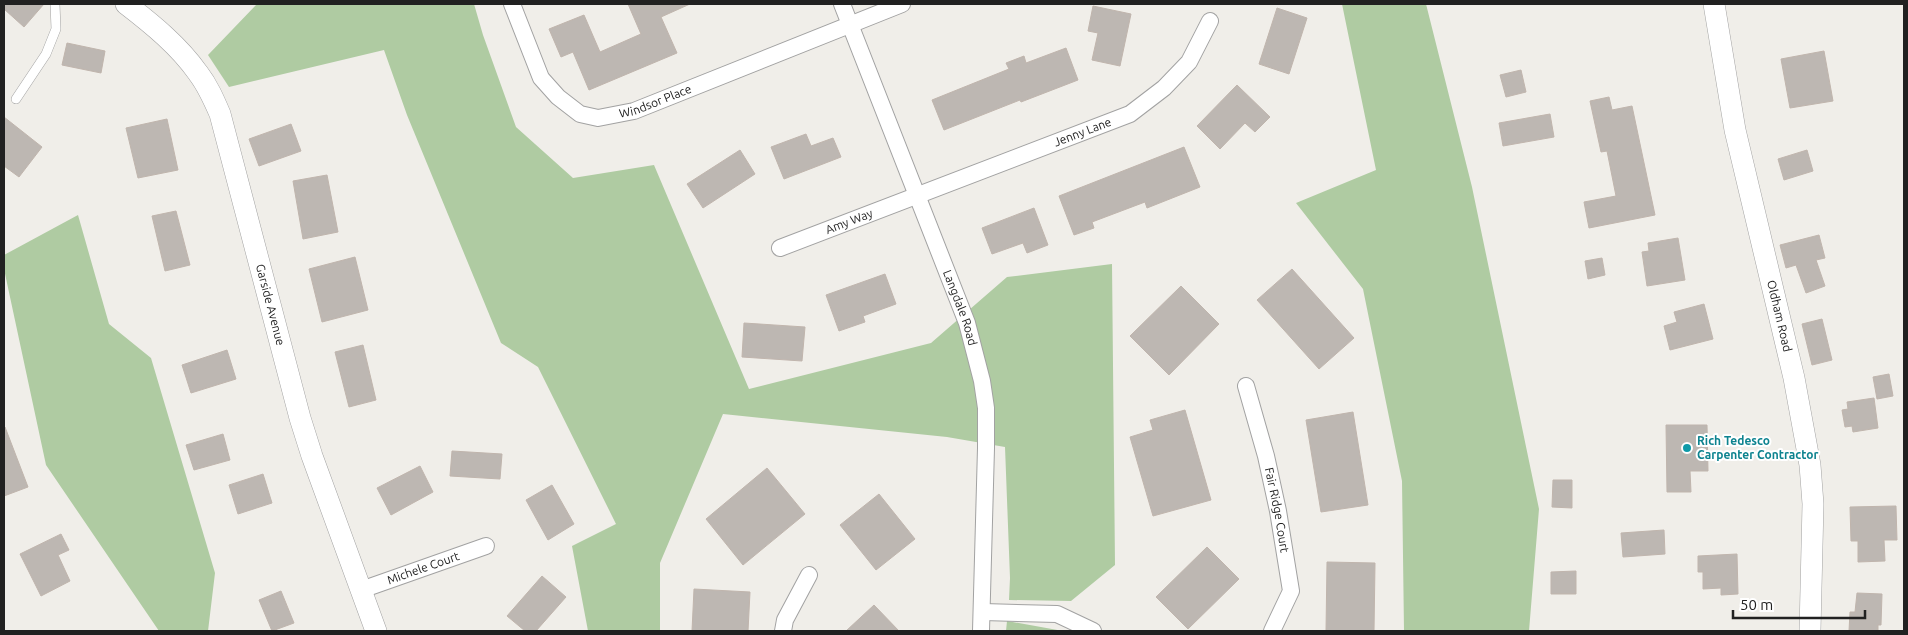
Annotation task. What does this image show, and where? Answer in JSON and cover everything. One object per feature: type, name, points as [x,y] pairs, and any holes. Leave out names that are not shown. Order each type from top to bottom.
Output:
[{"type":"street","name":"Garside Avenue","points":[[126,4],[175,46],[198,72],[220,114],[300,418],[376,631]]},
{"type":"street","name":"Windsor Place","points":[[512,4],[541,78],[558,97],[580,114],[598,118],[634,111],[902,4]]},
{"type":"street","name":"Langdale Road","points":[[842,4],[967,323],[982,381],[986,408],[982,631]]},
{"type":"street","name":"Oldham Road","points":[[1714,4],[1735,130],[1794,378],[1810,465],[1813,504],[1810,631]]},
{"type":"street","name":"Jenny Lane","points":[[918,196],[1130,114],[1164,88],[1190,62],[1210,21]]},
{"type":"street","name":"Amy Way","points":[[780,248],[918,196]]},
{"type":"street","name":"Fair Ridge Court","points":[[1246,386],[1268,465],[1278,511],[1291,591],[1272,631]]},
{"type":"street","name":"Michele Court","points":[[361,590],[486,546]]},
{"type":"street","points":[[783,631],[785,620],[809,575]]},
{"type":"street","points":[[983,612],[1057,614],[1093,631]]},
{"type":"lane","points":[[16,99],[46,54],[56,29],[55,4]]},
{"type":"green space","points":[[257,4],[474,4],[483,35],[516,127],[573,178],[654,165],[749,389],[931,343],[1007,277],[1112,264],[1115,565],[1071,601],[1009,600],[1010,578],[1005,447],[947,437],[723,414],[660,563],[660,631],[588,631],[572,546],[616,524],[538,367],[501,343],[407,115],[384,50],[229,87],[208,55]]},
{"type":"green space","points":[[1342,4],[1426,4],[1472,187],[1539,509],[1529,631],[1404,631],[1402,481],[1363,289],[1296,203],[1376,170]]},
{"type":"green space","points":[[78,215],[109,324],[151,358],[215,573],[208,631],[159,631],[46,465],[4,269],[4,255]]},
{"type":"green space","points":[[1007,621],[1063,631],[1006,631]]},
{"type":"building","points":[[4,4],[44,4],[24,27],[4,9]]},
{"type":"building","points":[[628,4],[690,4],[661,17],[677,53],[589,90],[573,52],[561,57],[549,29],[584,15],[600,52],[641,34]]},
{"type":"building","points":[[1093,6],[1131,14],[1120,66],[1092,60],[1098,33],[1088,31]]},
{"type":"building","points":[[1277,8],[1307,18],[1289,74],[1259,64]]},
{"type":"building","points":[[67,43],[105,51],[101,73],[62,65]]},
{"type":"building","points":[[1066,48],[1078,80],[1021,102],[1020,100],[944,130],[932,100],[1009,69],[1006,63],[1024,56],[1026,63]]},
{"type":"building","points":[[1824,51],[1833,101],[1790,108],[1781,59]]},
{"type":"building","points":[[1521,70],[1526,92],[1506,97],[1500,75]]},
{"type":"building","points":[[1237,85],[1270,117],[1255,132],[1245,123],[1220,149],[1197,126]]},
{"type":"building","points":[[1609,97],[1612,110],[1632,106],[1655,215],[1589,228],[1584,202],[1616,196],[1607,151],[1601,152],[1590,101]]},
{"type":"building","points":[[1550,114],[1554,137],[1503,146],[1499,123]]},
{"type":"building","points":[[4,117],[42,147],[19,177],[4,166]]},
{"type":"building","points":[[167,119],[178,170],[138,178],[126,128]]},
{"type":"building","points":[[291,124],[301,151],[259,166],[249,139]]},
{"type":"building","points":[[806,134],[811,146],[833,138],[841,157],[784,179],[771,147]]},
{"type":"building","points":[[1184,147],[1200,187],[1147,208],[1145,202],[1092,222],[1094,228],[1074,235],[1059,196]]},
{"type":"building","points":[[740,150],[755,174],[703,208],[687,184]]},
{"type":"building","points":[[1807,150],[1813,171],[1784,180],[1778,159]]},
{"type":"building","points":[[327,175],[338,232],[303,239],[293,181]]},
{"type":"building","points":[[1034,208],[1048,245],[1027,253],[1023,243],[992,254],[982,228]]},
{"type":"building","points":[[176,211],[190,265],[165,271],[152,216]]},
{"type":"building","points":[[1819,235],[1825,258],[1816,260],[1825,286],[1806,293],[1796,265],[1786,268],[1780,245]]},
{"type":"building","points":[[1678,238],[1685,280],[1647,286],[1642,252],[1649,251],[1648,243]]},
{"type":"building","points":[[355,257],[368,310],[322,322],[309,269]]},
{"type":"building","points":[[1602,258],[1605,275],[1588,279],[1585,261]]},
{"type":"building","points":[[1292,269],[1354,338],[1319,369],[1257,300]]},
{"type":"building","points":[[885,274],[896,304],[863,316],[865,322],[839,331],[826,295]]},
{"type":"building","points":[[1181,286],[1219,324],[1169,375],[1130,336]]},
{"type":"building","points":[[1704,304],[1713,339],[1670,350],[1664,326],[1677,322],[1674,312]]},
{"type":"building","points":[[1822,319],[1832,360],[1812,365],[1802,324]]},
{"type":"building","points":[[744,323],[805,327],[802,361],[742,357]]},
{"type":"building","points":[[363,345],[376,400],[349,407],[335,352]]},
{"type":"building","points":[[227,350],[236,379],[191,393],[182,365]]},
{"type":"building","points":[[1889,374],[1893,396],[1877,399],[1873,377]]},
{"type":"building","points":[[1874,398],[1878,428],[1853,432],[1852,426],[1845,427],[1842,410],[1848,409],[1847,402]]},
{"type":"building","points":[[1185,410],[1211,500],[1153,516],[1130,437],[1153,430],[1150,420]]},
{"type":"building","points":[[1353,412],[1368,505],[1321,512],[1306,420]]},
{"type":"building","name":"Rich Tedesco Carpenter Contractor","points":[[1666,425],[1707,425],[1708,471],[1690,471],[1691,492],[1667,492]]},
{"type":"building","points":[[4,428],[28,487],[4,496]]},
{"type":"building","points":[[223,434],[230,460],[194,470],[186,445]]},
{"type":"building","points":[[452,451],[502,454],[500,479],[450,476]]},
{"type":"building","points":[[420,466],[433,492],[391,515],[377,488]]},
{"type":"building","points":[[767,468],[805,514],[743,565],[706,519]]},
{"type":"building","points":[[263,474],[272,503],[238,514],[229,485]]},
{"type":"building","points":[[1553,480],[1572,480],[1572,508],[1552,507]]},
{"type":"building","points":[[552,485],[574,524],[548,540],[526,500]]},
{"type":"building","points":[[879,494],[915,539],[876,570],[840,525]]},
{"type":"building","points":[[1896,506],[1897,540],[1884,540],[1885,561],[1858,562],[1858,541],[1851,541],[1850,507]]},
{"type":"building","points":[[1664,530],[1665,554],[1623,557],[1621,533]]},
{"type":"building","points":[[61,534],[69,550],[58,555],[70,581],[41,596],[20,554]]},
{"type":"building","points":[[1207,547],[1239,579],[1188,629],[1156,597]]},
{"type":"building","points":[[1737,554],[1738,594],[1721,595],[1721,588],[1703,589],[1703,572],[1698,572],[1698,556]]},
{"type":"building","points":[[1327,562],[1375,563],[1374,631],[1326,631]]},
{"type":"building","points":[[1576,571],[1576,594],[1551,594],[1551,572]]},
{"type":"building","points":[[542,576],[566,597],[536,631],[525,631],[507,616]]},
{"type":"building","points":[[694,589],[750,592],[748,631],[692,631]]},
{"type":"building","points":[[281,591],[294,623],[272,631],[259,600]]},
{"type":"building","points":[[1857,593],[1882,594],[1881,625],[1878,625],[1878,631],[1849,631],[1850,612],[1855,612]]},
{"type":"building","points":[[874,605],[899,631],[846,631]]},
{"type":"place","name":"Rich Tedesco Carpenter Contractor","points":[[1687,448]]}]
